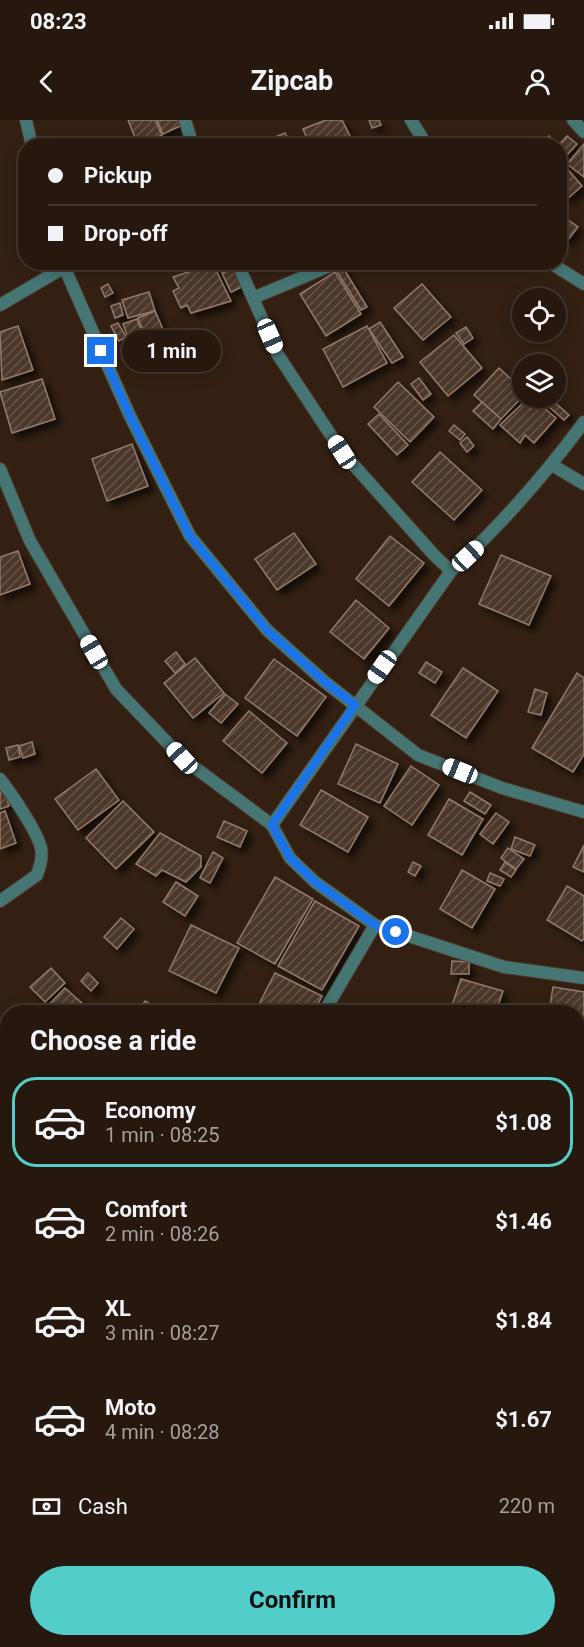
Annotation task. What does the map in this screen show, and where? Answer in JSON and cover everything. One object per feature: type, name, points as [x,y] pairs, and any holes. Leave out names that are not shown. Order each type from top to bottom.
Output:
[{"type":"street","points":[[26,120],[30,138]]},
{"type":"street","points":[[185,120],[191,138]]},
{"type":"street","points":[[411,120],[422,138]]},
{"type":"street","points":[[573,120],[584,132]]},
{"type":"street","points":[[0,305],[54,270]]},
{"type":"street","points":[[64,270],[129,414],[190,536],[267,630],[325,682],[418,755],[502,788],[584,812]]},
{"type":"street","points":[[241,270],[278,355],[342,452],[451,571]]},
{"type":"street","points":[[253,298],[320,270]]},
{"type":"street","points":[[562,270],[584,284]]},
{"type":"street","points":[[272,825],[451,571],[485,540],[552,465],[584,422]]},
{"type":"street","points":[[552,465],[584,484]]},
{"type":"street","points":[[0,469],[30,541],[116,689],[182,758],[272,825],[290,858],[315,882],[375,925],[504,967],[584,978]]},
{"type":"street","points":[[0,779],[13,796],[40,846],[42,858],[37,875],[0,901]]},
{"type":"street","points":[[328,1005],[375,925]]},
{"type":"building","points":[[128,120],[155,120],[162,135],[155,138],[135,138]]},
{"type":"building","points":[[157,120],[180,120],[182,125],[163,134]]},
{"type":"building","points":[[326,120],[342,120],[351,138],[307,138],[303,129]]},
{"type":"building","points":[[369,120],[379,120],[381,125],[372,128]]},
{"type":"building","points":[[285,133],[288,138],[273,138]]},
{"type":"building","points":[[567,136],[577,144],[567,155],[567,138]]},
{"type":"building","points":[[584,144],[584,177],[567,164]]},
{"type":"building","points":[[569,171],[582,186],[567,199],[567,173]]},
{"type":"building","points":[[567,219],[578,227],[567,239]]},
{"type":"building","points":[[195,270],[216,270],[231,301],[191,313],[187,305],[181,308],[173,291],[179,288],[173,277]]},
{"type":"building","points":[[236,270],[244,286],[231,292],[222,273]]},
{"type":"building","points":[[336,270],[344,270],[367,307],[361,310]]},
{"type":"building","points":[[335,272],[361,314],[326,336],[300,294]]},
{"type":"building","points":[[108,284],[113,293],[105,297],[101,288]]},
{"type":"building","points":[[422,284],[451,317],[423,340],[394,308]]},
{"type":"building","points":[[149,292],[155,311],[128,318],[122,300]]},
{"type":"building","points":[[120,303],[123,315],[115,318],[111,306]]},
{"type":"building","points":[[155,311],[165,334],[147,341],[138,318]]},
{"type":"building","points":[[137,319],[145,340],[131,345],[123,324]]},
{"type":"building","points":[[380,322],[403,357],[392,363],[369,329]]},
{"type":"building","points":[[118,323],[126,337],[119,341],[111,326]]},
{"type":"building","points":[[18,326],[33,370],[2,380],[0,332]]},
{"type":"building","points":[[367,326],[387,363],[343,387],[323,349]]},
{"type":"building","points":[[466,327],[473,338],[464,344],[456,333]]},
{"type":"building","points":[[454,335],[482,368],[448,396],[420,362]]},
{"type":"building","points":[[499,368],[512,380],[512,407],[501,419],[474,395]]},
{"type":"building","points":[[419,378],[431,394],[423,400],[411,384]]},
{"type":"building","points":[[42,379],[55,419],[12,433],[0,392]]},
{"type":"building","points":[[398,382],[434,417],[410,442],[374,407]]},
{"type":"building","points":[[482,402],[501,419],[493,429],[473,411]]},
{"type":"building","points":[[518,408],[544,408],[556,418],[534,443],[525,435],[520,443],[500,425]]},
{"type":"building","points":[[550,408],[561,408],[569,415],[564,420]]},
{"type":"building","points":[[379,414],[408,445],[397,455],[368,424]]},
{"type":"building","points":[[454,425],[465,434],[460,440],[449,431]]},
{"type":"building","points":[[467,437],[474,446],[467,452],[460,443]]},
{"type":"building","points":[[132,444],[148,486],[107,501],[92,459]]},
{"type":"building","points":[[440,452],[482,490],[454,520],[412,482]]},
{"type":"building","points":[[294,533],[316,564],[277,590],[255,559]]},
{"type":"building","points":[[390,536],[424,563],[389,606],[356,579]]},
{"type":"building","points":[[18,551],[30,584],[0,595],[0,557]]},
{"type":"building","points":[[501,555],[551,576],[529,625],[479,604]]},
{"type":"building","points":[[356,600],[389,628],[364,659],[330,632]]},
{"type":"building","points":[[176,652],[185,664],[175,673],[165,661]]},
{"type":"building","points":[[195,658],[224,693],[193,718],[164,683]]},
{"type":"building","points":[[274,659],[326,697],[297,736],[245,698]]},
{"type":"building","points":[[426,662],[442,672],[435,683],[419,673]]},
{"type":"building","points":[[463,668],[498,691],[466,738],[431,715]]},
{"type":"building","points":[[577,673],[584,678],[584,754],[573,772],[532,748]]},
{"type":"building","points":[[535,689],[547,693],[541,715],[528,712]]},
{"type":"building","points":[[225,694],[238,704],[221,723],[209,713]]},
{"type":"building","points":[[249,711],[287,743],[262,773],[223,741]]},
{"type":"building","points":[[32,742],[35,754],[23,758],[19,746]]},
{"type":"building","points":[[356,744],[398,764],[380,803],[338,784]]},
{"type":"building","points":[[18,745],[20,757],[9,760],[6,748]]},
{"type":"building","points":[[411,766],[439,785],[412,825],[384,806]]},
{"type":"building","points":[[96,769],[119,800],[78,830],[55,799]]},
{"type":"building","points":[[4,789],[9,806],[0,809],[0,790]]},
{"type":"building","points":[[321,790],[368,817],[348,852],[300,825]]},
{"type":"building","points":[[470,792],[491,805],[485,814],[464,801]]},
{"type":"building","points":[[449,799],[483,819],[462,855],[428,835]]},
{"type":"building","points":[[123,801],[154,832],[116,869],[86,838]]},
{"type":"building","points":[[5,811],[16,843],[0,849],[0,813]]},
{"type":"building","points":[[496,813],[509,822],[493,844],[480,834]]},
{"type":"building","points":[[224,821],[247,831],[240,847],[217,837]]},
{"type":"building","points":[[160,833],[201,856],[201,867],[186,882],[162,870],[156,876],[136,864]]},
{"type":"building","points":[[515,837],[535,845],[530,856],[511,849]]},
{"type":"building","points":[[584,845],[584,872],[573,867]]},
{"type":"building","points":[[508,848],[524,859],[516,869],[501,858]]},
{"type":"building","points":[[213,852],[223,858],[210,883],[200,878]]},
{"type":"building","points":[[413,862],[421,866],[415,876],[408,872]]},
{"type":"building","points":[[505,862],[516,870],[511,877],[500,870]]},
{"type":"building","points":[[462,870],[495,889],[472,928],[440,909]]},
{"type":"building","points":[[490,873],[504,879],[500,886],[487,881]]},
{"type":"building","points":[[275,877],[313,899],[275,964],[237,943]]},
{"type":"building","points":[[176,882],[198,896],[185,916],[163,902]]},
{"type":"building","points":[[567,886],[584,896],[584,938],[582,941],[547,920]]},
{"type":"building","points":[[315,901],[359,926],[322,990],[278,966]]},
{"type":"building","points":[[121,918],[134,929],[117,949],[104,937]]},
{"type":"building","points":[[191,925],[239,948],[216,993],[169,971]]},
{"type":"building","points":[[452,961],[469,962],[469,974],[451,974]]},
{"type":"building","points":[[51,968],[65,983],[45,1002],[30,987]]},
{"type":"building","points":[[88,973],[98,983],[91,991],[81,981]]},
{"type":"building","points":[[275,973],[322,996],[318,1005],[259,1005]]},
{"type":"building","points":[[461,979],[503,991],[498,1005],[452,1005]]},
{"type":"building","points":[[553,987],[584,992],[584,1005],[550,1005]]},
{"type":"building","points":[[65,988],[84,1005],[49,1005]]},
{"type":"route","points":[[101,351],[129,414],[190,536],[267,630],[325,682],[355,705],[272,825],[290,858],[315,882],[375,925],[396,932]]}]
